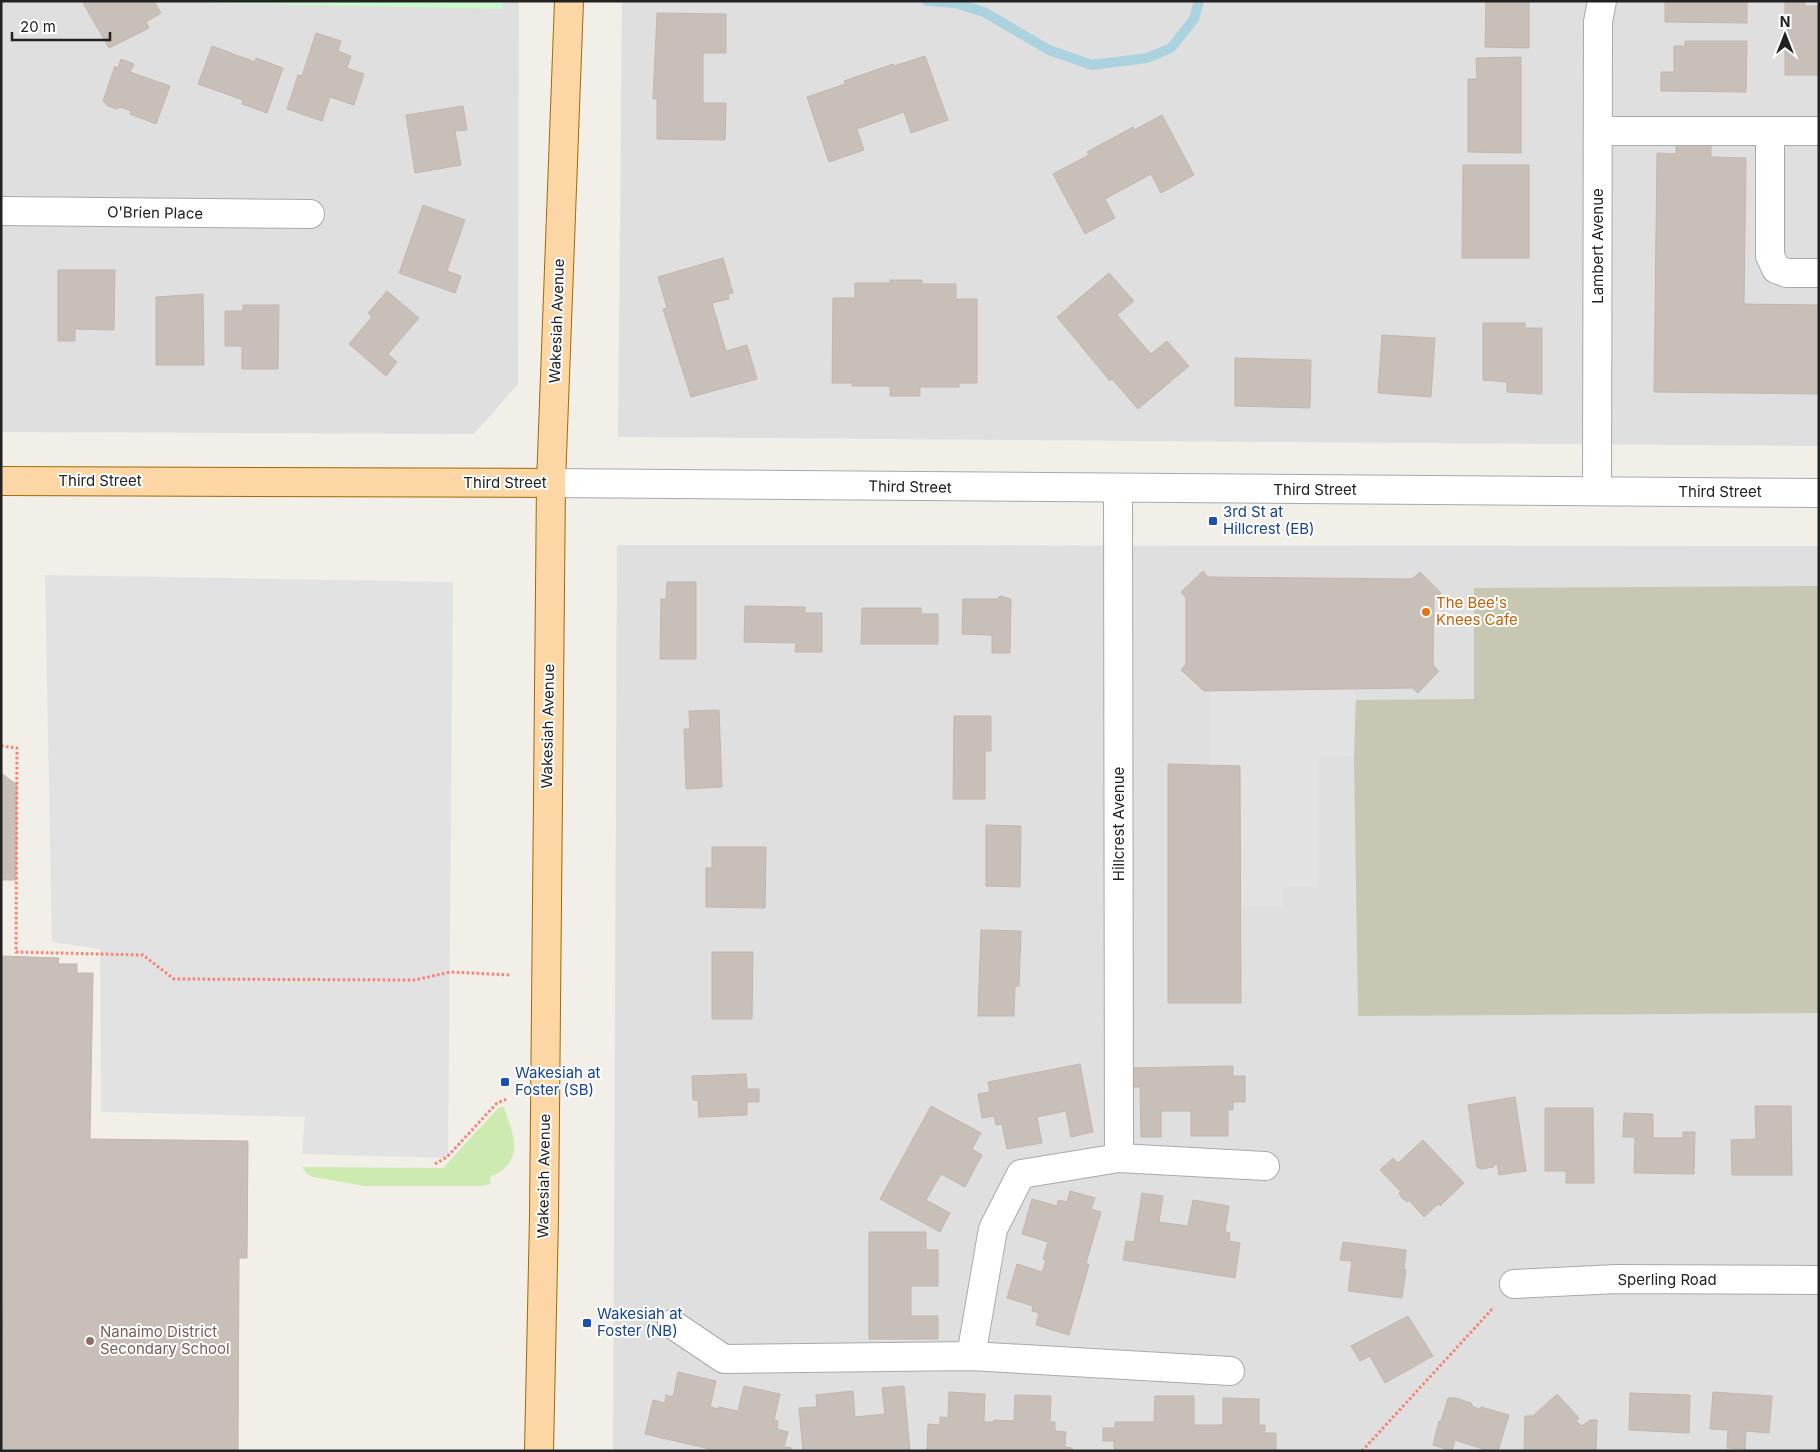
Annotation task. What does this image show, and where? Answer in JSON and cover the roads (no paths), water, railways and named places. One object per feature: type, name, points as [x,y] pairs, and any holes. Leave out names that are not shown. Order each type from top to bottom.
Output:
[{"type":"main road","name":"Wakesiah Avenue","points":[[539,1451],[544,1207],[551,483],[569,1]]},
{"type":"main road","name":"Third Street","points":[[1,480],[551,483]]},
{"type":"street","name":"Lambert Avenue","points":[[1596,491],[1598,22],[1602,1]]},
{"type":"street","points":[[1599,131],[1819,130]]},
{"type":"street","points":[[1770,131],[1770,256],[1776,269],[1788,273],[1819,273]]},
{"type":"street","name":"O'Brien Place","points":[[1,211],[310,214]]},
{"type":"street","name":"Third Street","points":[[551,483],[1118,489],[1819,493]]},
{"type":"street","name":"Hillcrest Avenue","points":[[1118,489],[1119,1158]]},
{"type":"street","points":[[971,1356],[993,1229],[1021,1174],[1119,1158],[1265,1166]]},
{"type":"street","name":"Sperling Road","points":[[1514,1284],[1617,1279],[1819,1280]]},
{"type":"street","points":[[672,1324],[724,1359],[971,1356],[1230,1371]]},
{"type":"waterway","points":[[927,1],[955,3],[984,12],[1049,50],[1092,65],[1147,58],[1171,48],[1194,19],[1199,1]]},
{"type":"place","name":"3rd St at Hillcrest (EB)","points":[[1213,521]]},
{"type":"place","name":"The Bee's Knees Cafe","points":[[1426,612]]},
{"type":"place","name":"Wakesiah at Foster (SB)","points":[[505,1082]]},
{"type":"place","name":"Wakesiah at Foster (NB)","points":[[587,1323]]},
{"type":"place","name":"Nanaimo District Secondary School","points":[[90,1341]]}]
